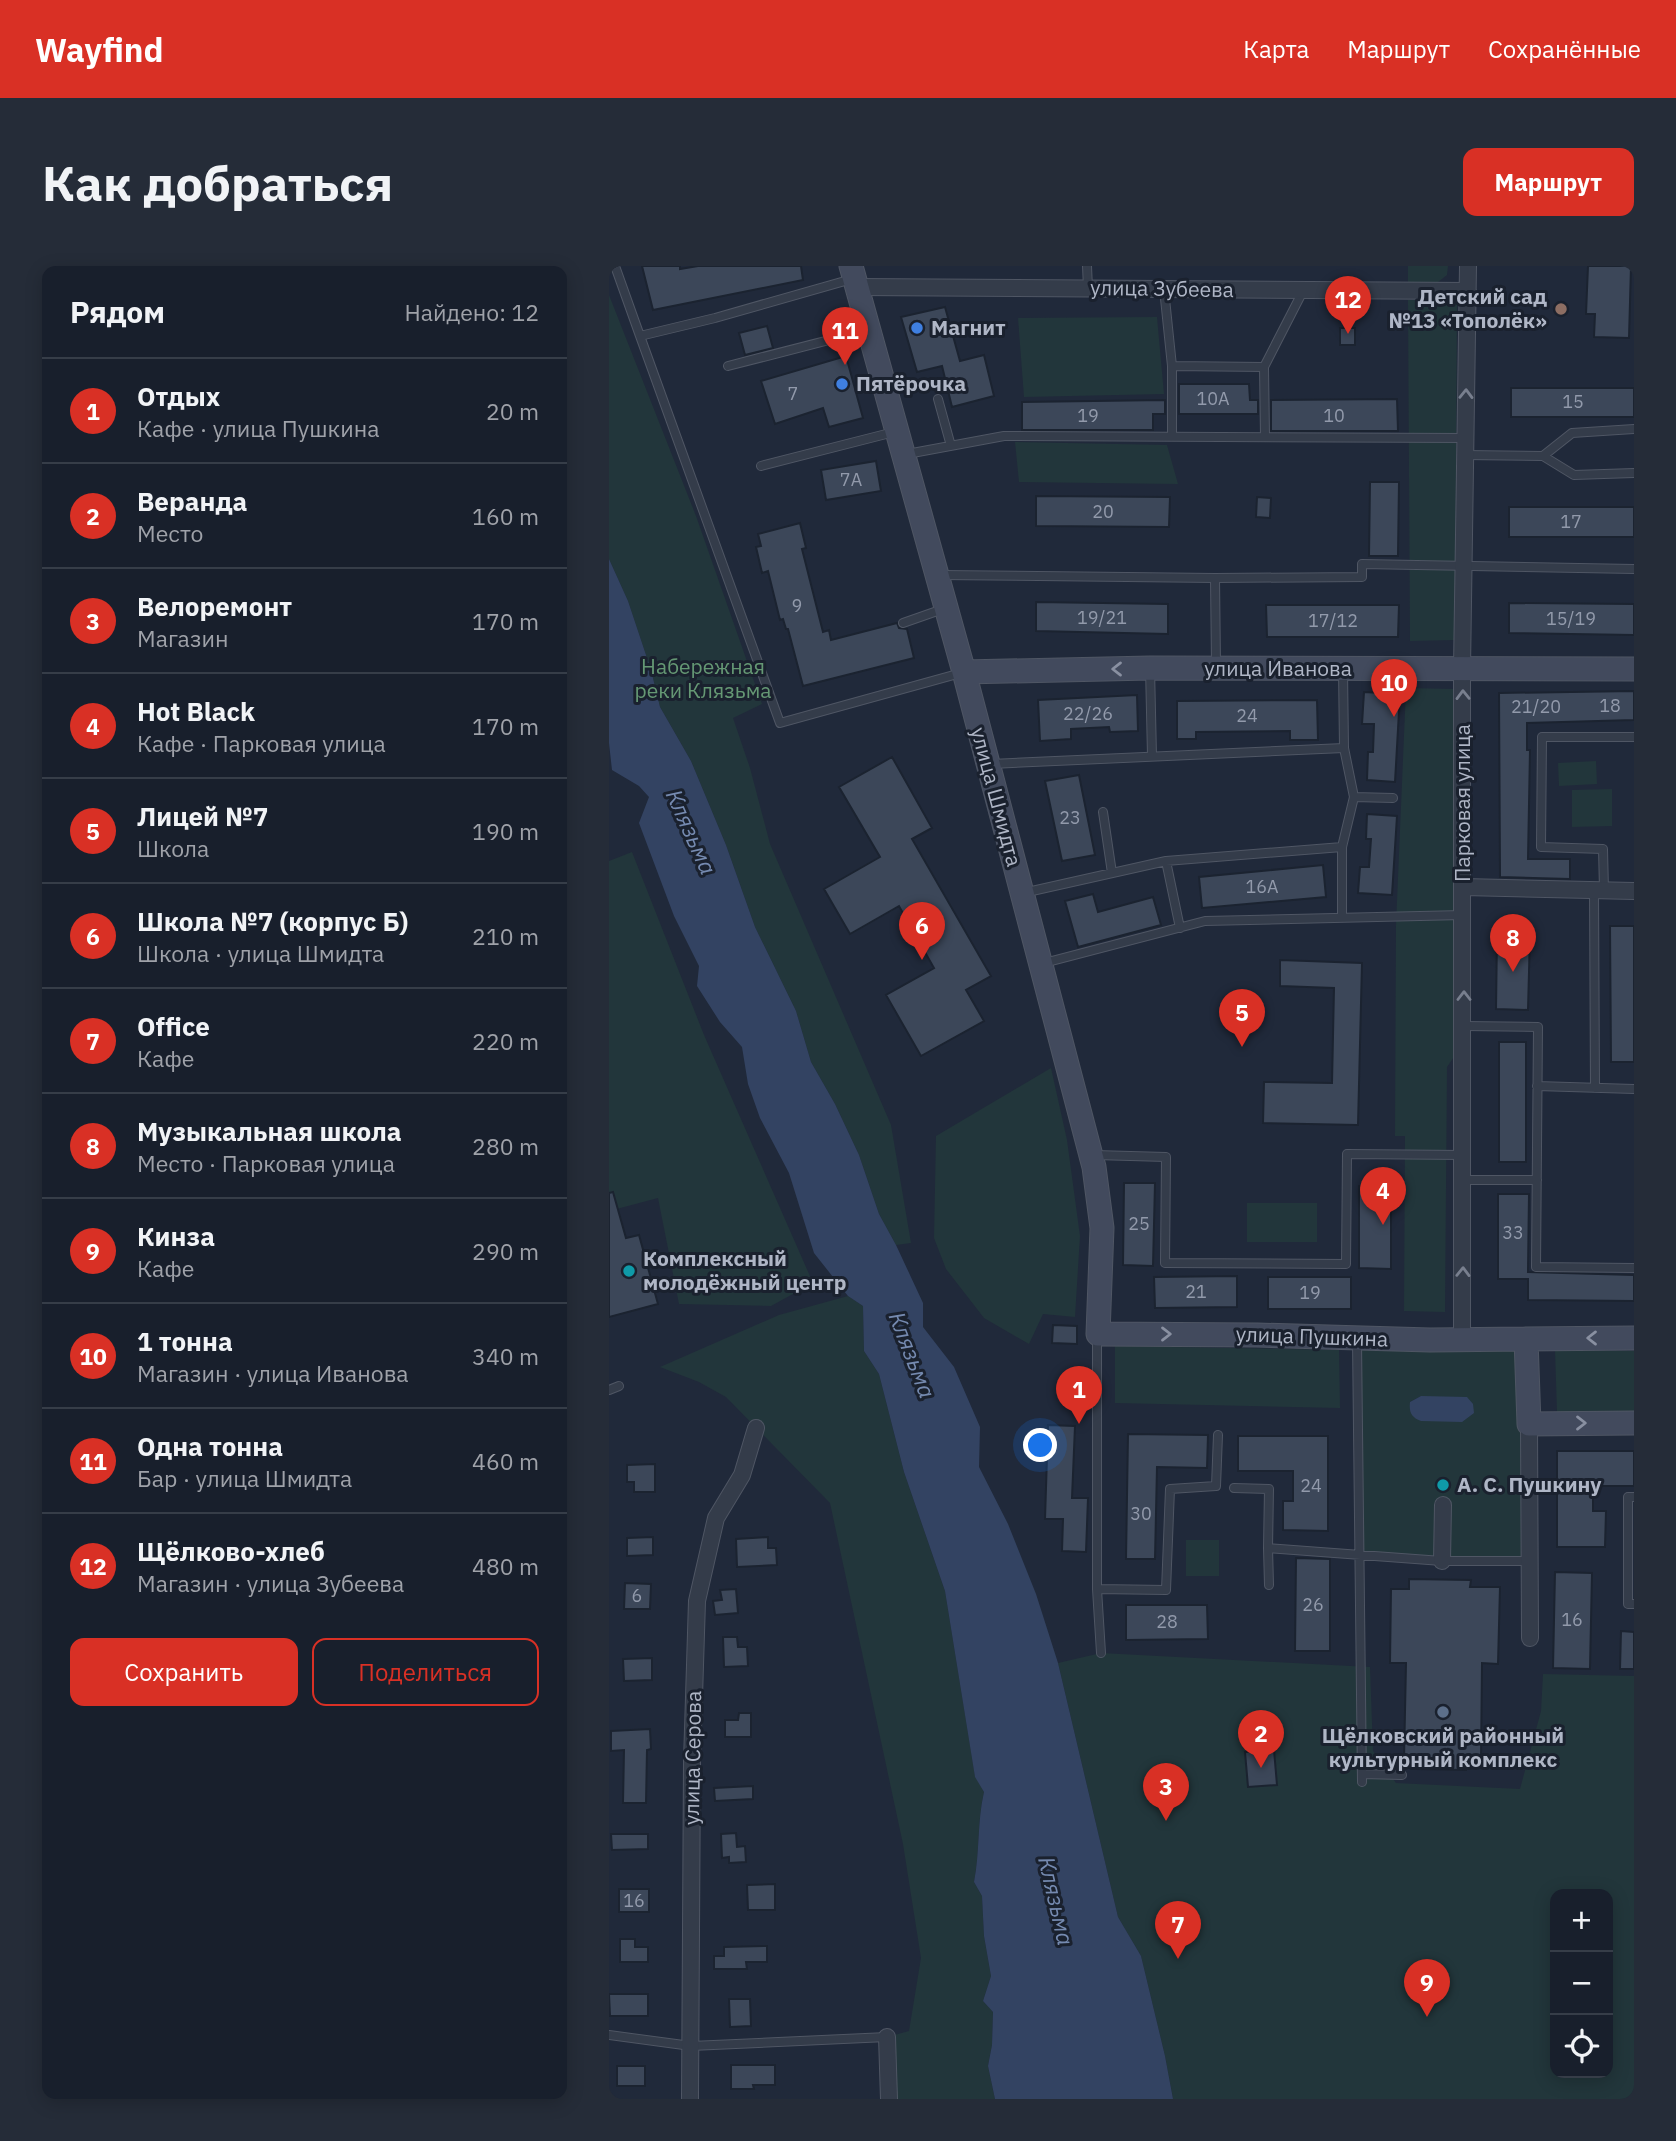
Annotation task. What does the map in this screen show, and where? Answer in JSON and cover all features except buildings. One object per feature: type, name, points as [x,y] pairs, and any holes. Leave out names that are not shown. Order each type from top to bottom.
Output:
[{"type":"street","name":"Парковая улица","points":[[1462,1340],[1462,669],[1468,266]]},
{"type":"street","name":"улица Зубеева","points":[[854,277],[1088,288],[1468,291]]},
{"type":"street","name":"улица Шмидта","points":[[854,277],[964,672],[1092,1155],[1102,1228],[1097,1334]]},
{"type":"street","name":"улица Иванова","points":[[964,672],[1150,668],[1634,668]]},
{"type":"street","points":[[1464,887],[1634,891]]},
{"type":"street","name":"улица Пушкина","points":[[1097,1334],[1462,1340],[1634,1338]]},
{"type":"street","points":[[1526,1339],[1530,1638]]},
{"type":"street","points":[[1529,1424],[1634,1423]]},
{"type":"street","name":"улица Серова","points":[[691,2099],[692,1760],[697,1601],[716,1518],[743,1475],[756,1428]]},
{"type":"street","points":[[1442,1561],[1443,1505]]},
{"type":"street","points":[[887,2036],[889,2099]]},
{"type":"lane","points":[[615,266],[780,723],[964,672]]},
{"type":"lane","points":[[1087,266],[1088,288]]},
{"type":"lane","points":[[640,336],[715,318],[854,277]]},
{"type":"lane","points":[[1164,289],[1172,366],[1172,437]]},
{"type":"lane","points":[[1265,437],[1264,367],[1303,291]]},
{"type":"lane","points":[[728,366],[869,330]]},
{"type":"lane","points":[[1172,366],[1264,367]]},
{"type":"lane","points":[[938,399],[951,446]]},
{"type":"lane","points":[[1543,456],[1572,433],[1634,429]]},
{"type":"lane","points":[[761,466],[897,432]]},
{"type":"lane","points":[[904,455],[1003,436],[1465,438]]},
{"type":"lane","points":[[1465,455],[1543,456],[1574,475],[1634,473]]},
{"type":"lane","points":[[937,575],[1362,577],[1362,564],[1634,569]]},
{"type":"lane","points":[[1215,578],[1216,668]]},
{"type":"lane","points":[[903,623],[946,608]]},
{"type":"lane","points":[[1150,668],[1152,756]]},
{"type":"lane","points":[[1342,916],[1342,847],[1355,797],[1344,748],[1343,669]]},
{"type":"lane","points":[[1595,1087],[1599,890],[1603,849],[1541,847],[1542,737],[1634,737]]},
{"type":"lane","points":[[987,764],[1344,748]]},
{"type":"lane","points":[[1355,797],[1393,798]]},
{"type":"lane","points":[[1103,812],[1112,873]]},
{"type":"lane","points":[[1022,893],[1166,861],[1342,847]]},
{"type":"lane","points":[[1166,861],[1181,928]]},
{"type":"lane","points":[[1041,964],[1205,921],[1464,915]]},
{"type":"lane","points":[[1464,1026],[1538,1027],[1537,1266],[1634,1268]]},
{"type":"lane","points":[[1537,1086],[1634,1089]]},
{"type":"lane","points":[[1092,1155],[1166,1157],[1165,1263],[1269,1265],[1346,1264],[1347,1154],[1464,1155]]},
{"type":"lane","points":[[1464,1180],[1537,1180]]},
{"type":"lane","points":[[1097,1334],[1097,1589],[1101,1653]]},
{"type":"lane","points":[[1357,1337],[1362,1778],[1402,1775]]},
{"type":"lane","points":[[609,1390],[619,1386]]},
{"type":"lane","points":[[1097,1589],[1166,1590],[1170,1489],[1216,1486],[1218,1435]]},
{"type":"lane","points":[[1234,1488],[1269,1489],[1269,1585]]},
{"type":"lane","points":[[1634,1497],[1628,1497],[1628,1604],[1634,1604]]},
{"type":"lane","points":[[1268,1548],[1442,1561],[1529,1561]]},
{"type":"lane","points":[[609,2035],[691,2046],[887,2036]]},
{"type":"green space","points":[[1408,266],[1448,266],[1447,275],[1438,282],[1408,282]]},
{"type":"green space","name":"Набережная реки Клязьма","points":[[609,295],[696,516],[762,704],[733,718],[750,768],[770,844],[891,1125],[911,1243],[896,1245],[879,1214],[859,1155],[811,1062],[796,1011],[755,927],[726,845],[691,761],[660,707],[628,601],[609,559]]},
{"type":"green space","points":[[1408,300],[1457,301],[1455,640],[1410,641]]},
{"type":"green space","points":[[1157,317],[1164,394],[1024,397],[1018,318]]},
{"type":"green space","points":[[1015,442],[1167,445],[1178,484],[1019,482]]},
{"type":"green space","points":[[1406,688],[1455,689],[1458,1051],[1447,1067],[1445,1312],[1404,1311],[1405,1136],[1395,1136],[1396,925]]},
{"type":"green space","points":[[1596,761],[1597,784],[1559,786],[1558,763]]},
{"type":"green space","points":[[1612,789],[1612,826],[1572,827],[1572,790]]},
{"type":"green space","points":[[632,852],[704,1035],[813,1283],[771,1306],[679,1304],[658,1198],[609,1211],[609,861]]},
{"type":"green space","points":[[1051,1068],[1067,1140],[1080,1236],[1075,1317],[1043,1314],[1029,1344],[984,1318],[946,1269],[934,1238],[936,1136]]},
{"type":"green space","points":[[1247,1203],[1317,1203],[1317,1242],[1247,1242]]},
{"type":"green space","points":[[848,1296],[863,1306],[864,1351],[879,1374],[904,1472],[945,1591],[975,1776],[984,1792],[974,1882],[982,1896],[984,1936],[991,1976],[983,2001],[993,2012],[988,2066],[995,2099],[889,2099],[887,2037],[909,2031],[921,1958],[903,1844],[830,1503],[726,1397],[699,1382],[660,1367],[779,1315]]},
{"type":"green space","points":[[1357,1337],[1526,1339],[1530,1561],[1360,1554]],"holes":[[[1421,1396],[1462,1421],[1421,1421],[1410,1402]]]},
{"type":"green space","points":[[1115,1346],[1339,1350],[1340,1408],[1115,1403]]},
{"type":"green space","points":[[1555,1350],[1634,1351],[1634,1412],[1557,1412]]},
{"type":"green space","points":[[1186,1540],[1219,1540],[1219,1576],[1186,1576]]},
{"type":"green space","points":[[1101,1653],[1370,1667],[1373,1751],[1396,1783],[1520,1789],[1541,1711],[1543,1674],[1634,1676],[1634,2099],[1173,2099],[1141,1956],[1118,1917],[1058,1663]]},
{"type":"water","name":"Клязьма","points":[[609,559],[628,601],[660,707],[691,761],[726,845],[755,927],[796,1011],[811,1062],[859,1155],[879,1214],[923,1303],[923,1327],[954,1367],[980,1427],[979,1467],[1008,1524],[1036,1594],[1058,1663],[1118,1917],[1141,1956],[1173,2099],[995,2099],[988,2066],[993,2012],[983,2001],[991,1976],[984,1936],[982,1896],[974,1882],[984,1792],[975,1777],[945,1591],[904,1472],[879,1374],[864,1351],[863,1306],[848,1296],[814,1253],[789,1173],[760,1118],[748,1084],[742,1047],[720,1022],[697,986],[699,966],[674,916],[639,823],[649,797],[639,786],[612,770],[609,743]]},
{"type":"water","points":[[1421,1396],[1467,1397],[1473,1404],[1474,1413],[1462,1422],[1421,1421],[1410,1411],[1410,1402]]},
{"type":"place","name":"Детский сад №13 «Тополёк»","points":[[1561,309]]},
{"type":"place","name":"Магнит","points":[[917,328]]},
{"type":"place","name":"Щёлково-хлеб","points":[[1348,334]]},
{"type":"place","name":"Одна тонна","points":[[845,365]]},
{"type":"place","name":"Пятёрочка","points":[[842,384]]},
{"type":"place","name":"1 тонна","points":[[1394,717]]},
{"type":"place","name":"Школа №7 (корпус Б)","points":[[922,960]]},
{"type":"place","name":"Музыкальная школа","points":[[1513,972]]},
{"type":"place","name":"Лицей №7","points":[[1242,1047]]},
{"type":"place","name":"Hot Black","points":[[1383,1225]]},
{"type":"place","name":"Комплексный молодёжный центр","points":[[629,1271]]},
{"type":"place","name":"Отдых","points":[[1079,1424]]},
{"type":"place","name":"А. С. Пушкину","points":[[1443,1485]]},
{"type":"place","name":"Щёлковский районный культурный комплекс","points":[[1443,1712]]},
{"type":"place","name":"Веранда","points":[[1261,1768]]},
{"type":"place","name":"Велоремонт","points":[[1166,1821]]},
{"type":"place","name":"Office","points":[[1178,1959]]},
{"type":"place","name":"Кинза","points":[[1427,2017]]}]
